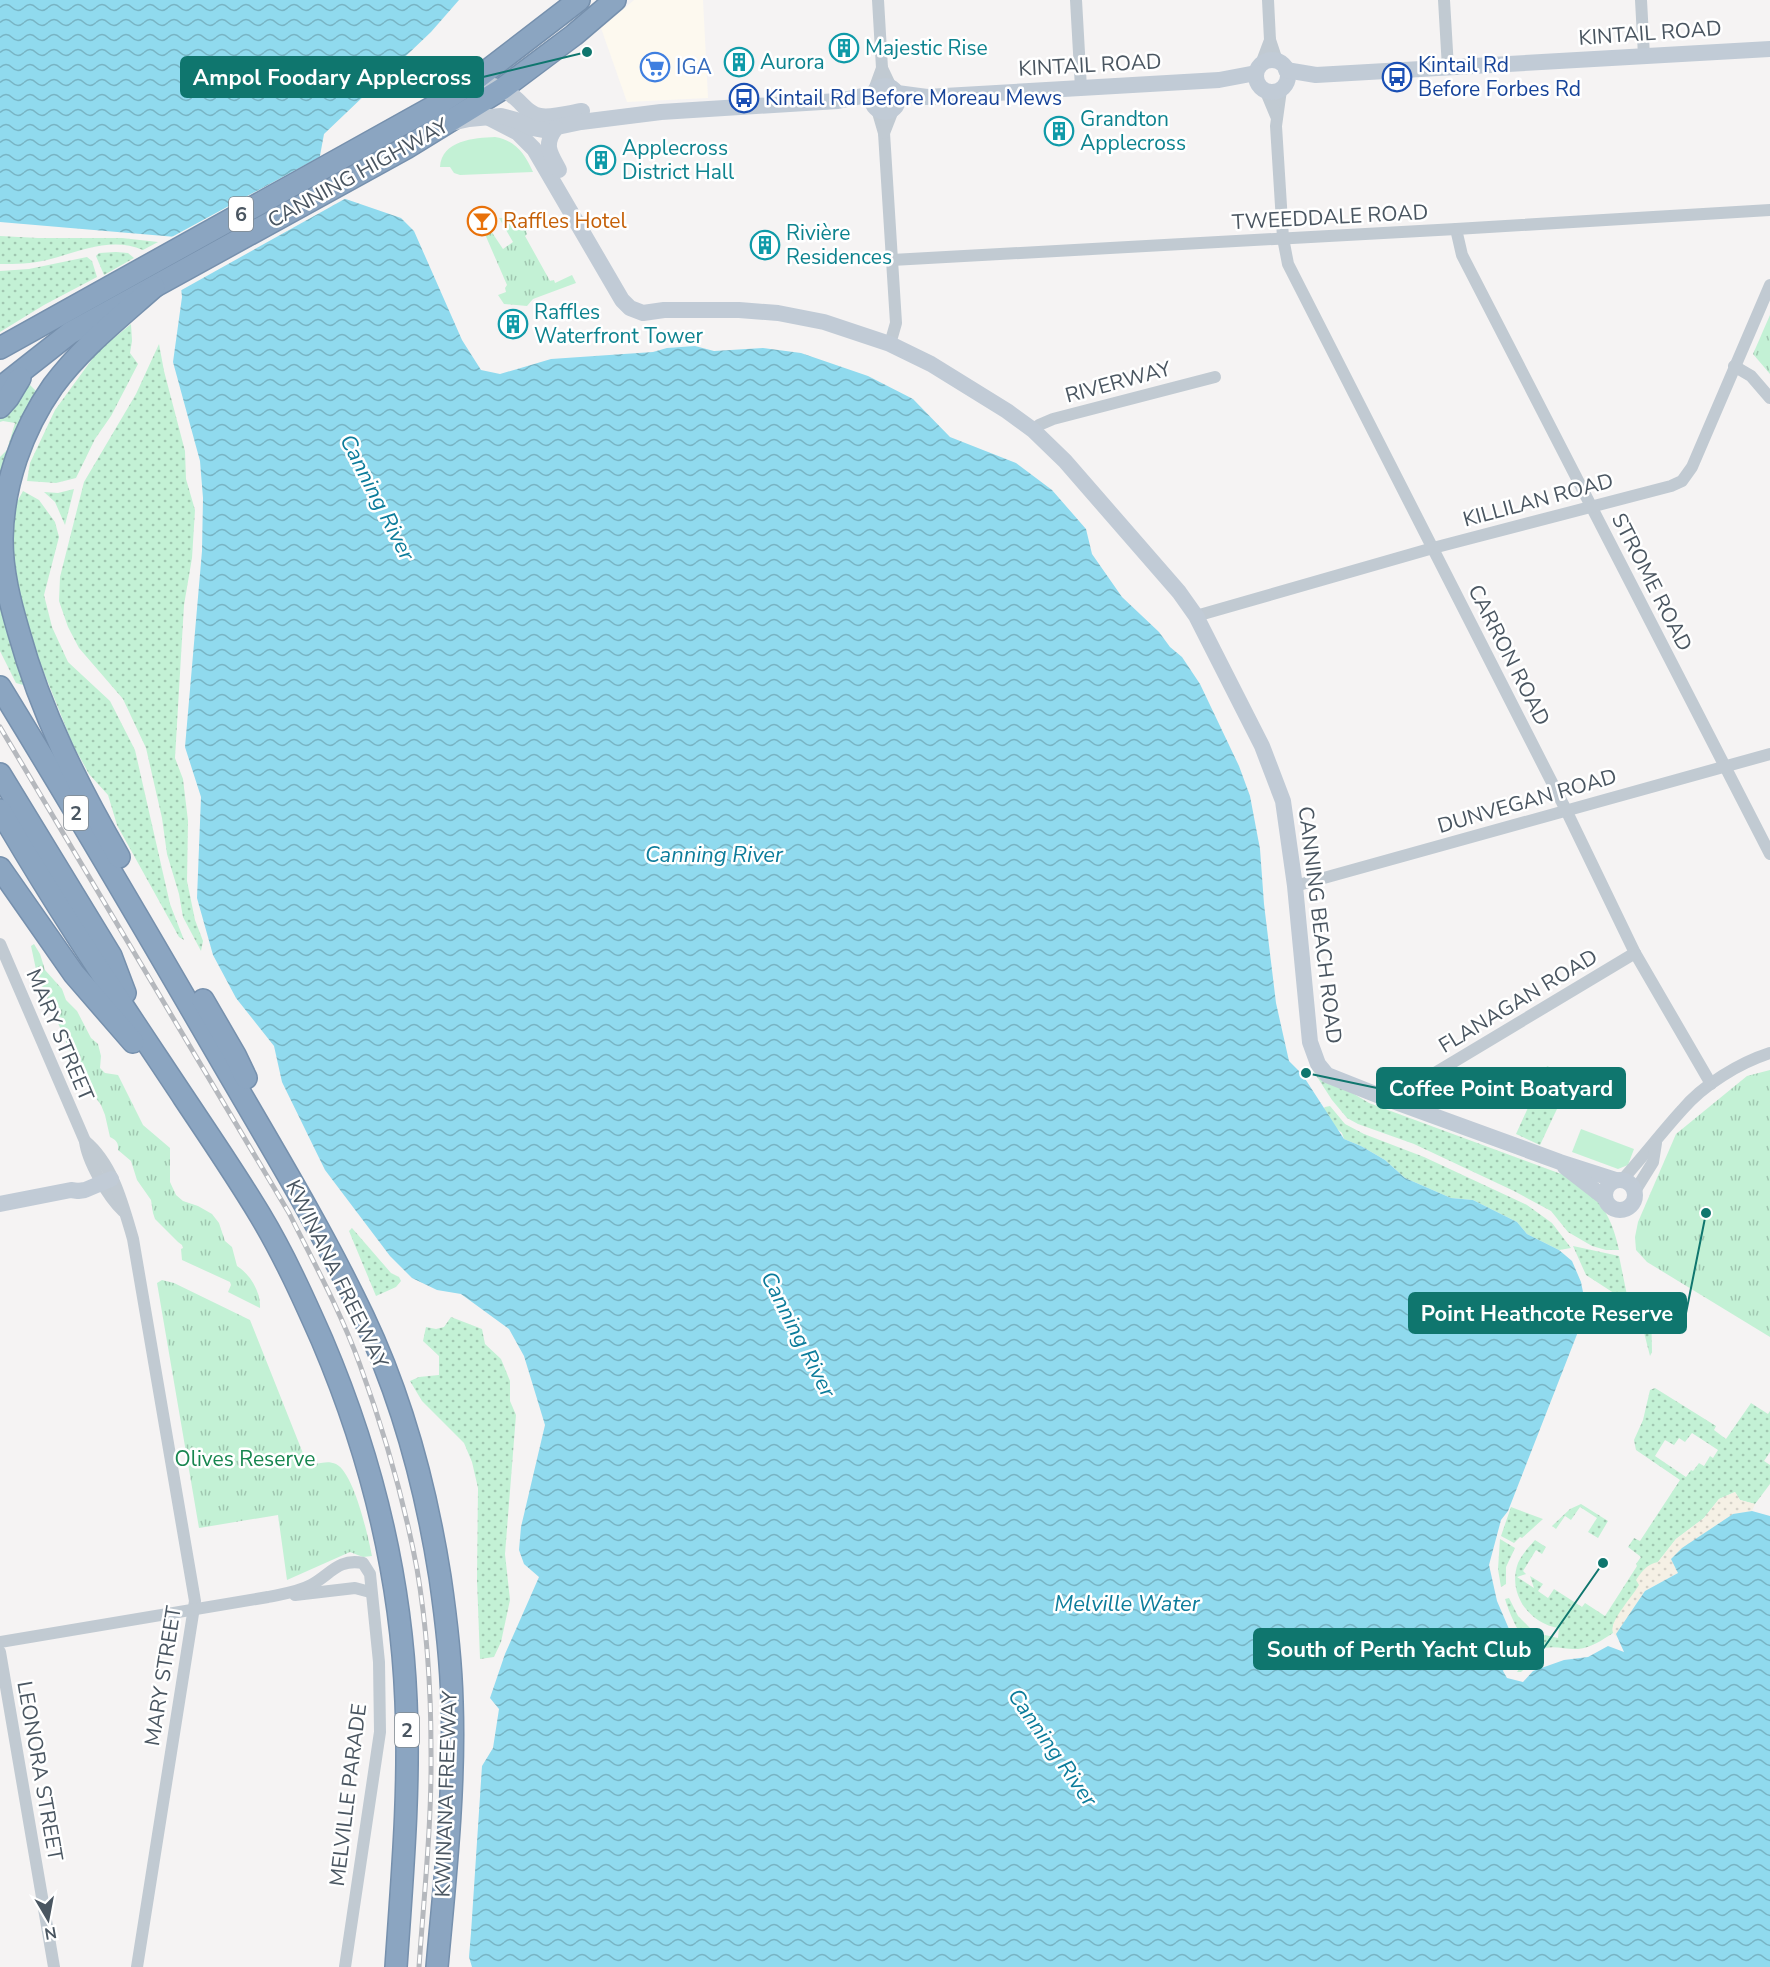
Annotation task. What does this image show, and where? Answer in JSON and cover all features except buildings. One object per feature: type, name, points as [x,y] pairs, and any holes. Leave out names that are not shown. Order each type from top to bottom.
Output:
[{"type":"highway","name":"CANNING HIGHWAY","points":[[1,346],[407,123],[471,83],[579,0]]},
{"type":"highway","name":"CANNING HIGHWAY","points":[[0,388],[70,333],[445,125],[502,89],[574,35],[615,0]]},
{"type":"highway","points":[[154,287],[74,360],[37,412],[19,452],[8,486],[2,539],[5,577],[24,652],[48,721],[109,840],[235,1054],[310,1214]]},
{"type":"highway","points":[[0,407],[28,364]]},
{"type":"highway","name":"KWINANA FREEWAY","points":[[0,687],[151,939],[310,1214],[364,1318],[395,1395],[415,1458],[439,1574],[450,1663],[452,1752],[437,1967]]},
{"type":"highway","points":[[0,711],[62,814],[151,939]]},
{"type":"highway","points":[[4,781],[111,956],[139,1030]]},
{"type":"highway","name":"KWINANA FREEWAY","points":[[0,810],[69,922],[260,1215],[306,1304],[353,1418],[376,1495],[395,1585],[406,1701],[407,1803],[396,1967]]},
{"type":"highway","points":[[0,868],[75,974],[191,1109]]},
{"type":"street","points":[[878,0],[896,323],[890,344]]},
{"type":"street","points":[[1076,0],[1081,88]]},
{"type":"street","name":"CARRON ROAD","points":[[1268,0],[1271,78],[1276,116],[1283,238],[1288,264],[1566,810],[1635,953],[1711,1084]]},
{"type":"street","points":[[1444,0],[1448,68]]},
{"type":"street","points":[[1641,0],[1644,57]]},
{"type":"street","name":"KINTAIL ROAD","points":[[445,125],[469,119],[501,116],[538,129],[556,128],[581,122],[661,112],[1770,49]]},
{"type":"street","points":[[471,83],[486,83],[502,89]]},
{"type":"street","name":"KINTAIL ROAD","points":[[502,89],[530,112],[541,116],[605,109],[661,112]]},
{"type":"street","name":"CANNING BEACH ROAD","points":[[487,117],[518,133],[534,149],[622,300],[630,308],[643,314],[664,310],[739,310],[778,313],[824,322],[890,344],[931,364],[1007,411],[1033,430],[1065,461],[1179,592],[1196,616],[1262,746],[1282,801],[1295,886],[1307,1014],[1314,1055],[1327,1075],[1560,1162],[1619,1180]]},
{"type":"street","name":"CANNING BEACH ROAD","points":[[556,128],[549,139],[549,152],[626,288],[635,300],[664,310]]},
{"type":"street","name":"TWEEDDALE ROAD","points":[[892,260],[1456,230],[1770,210]]},
{"type":"street","name":"STROME ROAD","points":[[1456,230],[1462,255],[1770,854]]},
{"type":"street","name":"KILLILAN ROAD","points":[[1196,616],[1433,548],[1671,486],[1686,477],[1692,467],[1770,285]]},
{"type":"street","points":[[1734,366],[1751,376],[1770,399]]},
{"type":"street","name":"RIVERWAY","points":[[1033,430],[1053,419],[1215,377]]},
{"type":"street","name":"DUNVEGAN ROAD","points":[[1295,886],[1770,754]]},
{"type":"street","name":"MARY STREET","points":[[0,944],[85,1141],[86,1152],[123,1201],[140,1276],[195,1601],[137,1967]]},
{"type":"street","name":"FLANAGAN ROAD","points":[[1390,1100],[1635,953]]},
{"type":"street","points":[[1619,1180],[1631,1184],[1635,1191],[1633,1204],[1624,1210],[1610,1207],[1605,1198],[1607,1187],[1619,1180],[1656,1143],[1683,1108],[1711,1084],[1770,1053]]},
{"type":"street","points":[[1635,1191],[1653,1162],[1656,1143]]},
{"type":"street","name":"CANNING BEACH ROAD","points":[[1560,1162],[1605,1198]]},
{"type":"street","points":[[0,1204],[71,1190],[78,1191],[105,1177]]},
{"type":"street","name":"MELVILLE PARADE","points":[[268,1597],[311,1585],[336,1568],[353,1561],[363,1563],[369,1574],[379,1662],[380,1732],[345,1967]]},
{"type":"street","points":[[0,1641],[268,1597],[355,1588],[370,1592]]},
{"type":"street","name":"LEONORA STREET","points":[[0,1652],[54,1967]]},
{"type":"shaded area","points":[[634,0],[703,0],[708,98],[627,102],[601,28]]},
{"type":"green space","points":[[495,137],[514,145],[533,172],[460,175],[454,173],[450,167],[440,167],[446,151],[460,142]]},
{"type":"green space","points":[[529,216],[535,224],[526,231],[525,236],[550,281],[554,280],[555,283],[572,275],[576,283],[533,299],[527,306],[504,304],[498,295],[506,292],[507,285],[481,225],[487,225],[503,249],[513,242],[499,218]]},
{"type":"green space","points":[[0,236],[122,238],[158,242],[143,250],[131,246],[107,245],[41,261],[0,264]]},
{"type":"green space","points":[[99,253],[128,253],[134,258],[104,275],[96,256]]},
{"type":"green space","points":[[87,257],[92,261],[97,277],[0,332],[0,271],[29,269]]},
{"type":"green space","points":[[1770,315],[1770,374],[1753,354]]},
{"type":"green space","points":[[131,324],[130,353],[138,364],[111,416],[95,439],[76,478],[56,483],[27,481],[30,463],[55,410],[98,351]]},
{"type":"green space","points":[[159,344],[185,451],[186,479],[195,510],[192,558],[184,605],[175,758],[183,779],[188,821],[187,881],[195,920],[203,941],[201,951],[183,917],[167,854],[162,818],[146,748],[123,699],[79,648],[68,627],[59,601],[60,577],[84,482],[136,394]]},
{"type":"green space","points":[[30,385],[36,391],[38,398],[4,471],[0,473],[0,457],[7,450],[15,423],[0,422],[0,415]]},
{"type":"green space","points":[[74,489],[65,525],[55,502],[44,492],[58,493]]},
{"type":"green space","points":[[23,491],[39,500],[55,522],[59,537],[44,595],[52,627],[68,662],[110,701],[135,750],[170,904],[184,940],[179,937],[117,825],[108,795],[89,774],[73,745],[37,655],[15,590],[11,534],[16,504]]},
{"type":"green space","points":[[0,595],[27,686],[16,683],[0,651]]},
{"type":"green space","points":[[34,944],[45,970],[62,989],[66,1000],[77,1011],[91,1038],[98,1044],[101,1056],[100,1068],[105,1073],[118,1075],[143,1125],[170,1148],[170,1182],[176,1195],[183,1201],[212,1214],[219,1223],[225,1241],[232,1247],[237,1266],[242,1269],[257,1290],[260,1308],[228,1292],[230,1282],[182,1260],[182,1245],[155,1219],[151,1200],[137,1180],[131,1161],[118,1150],[117,1142],[110,1137],[101,1105],[82,1079],[37,974],[31,946]]},
{"type":"green space","points":[[1547,1066],[1572,1077],[1540,1145],[1516,1134]]},
{"type":"green space","points":[[1312,1069],[1369,1103],[1572,1178],[1597,1200],[1603,1209],[1613,1228],[1619,1250],[1606,1250],[1592,1246],[1568,1232],[1551,1211],[1514,1191],[1414,1144],[1347,1118]]},
{"type":"green space","points":[[1770,1070],[1770,1337],[1647,1262],[1636,1250],[1635,1237],[1638,1222],[1676,1134],[1747,1076]]},
{"type":"green space","points":[[1330,1106],[1345,1124],[1364,1134],[1424,1157],[1527,1205],[1552,1223],[1571,1248],[1559,1250],[1527,1234],[1517,1222],[1473,1200],[1451,1198],[1405,1178],[1385,1160],[1344,1139],[1342,1133],[1320,1114],[1325,1107]]},
{"type":"green space","points":[[1581,1129],[1634,1149],[1628,1165],[1618,1169],[1572,1152]]},
{"type":"green space","points":[[352,1228],[391,1273],[399,1277],[401,1281],[396,1287],[376,1296],[349,1231]]},
{"type":"green space","points":[[1573,1246],[1619,1256],[1629,1305],[1624,1306],[1620,1297],[1586,1275]]},
{"type":"green space","name":"Olives Reserve","points":[[162,1280],[174,1283],[250,1320],[308,1466],[329,1462],[343,1470],[349,1479],[359,1506],[372,1556],[363,1557],[350,1552],[287,1580],[278,1515],[199,1528],[157,1283]]},
{"type":"green space","points":[[1637,1305],[1651,1306],[1652,1352],[1650,1356]]},
{"type":"green space","points":[[451,1317],[482,1329],[485,1344],[501,1359],[510,1381],[510,1401],[516,1415],[505,1554],[510,1600],[501,1642],[494,1657],[480,1659],[477,1580],[478,1488],[472,1462],[464,1443],[422,1401],[410,1381],[419,1377],[439,1375],[439,1356],[423,1341],[426,1327],[436,1329],[444,1327]]},
{"type":"green space","points":[[1655,1388],[1716,1426],[1714,1430],[1726,1439],[1751,1403],[1768,1414],[1770,1411],[1770,1452],[1764,1461],[1770,1465],[1770,1484],[1755,1504],[1740,1500],[1735,1492],[1719,1499],[1704,1518],[1676,1539],[1640,1585],[1613,1625],[1613,1633],[1583,1648],[1544,1648],[1534,1655],[1524,1670],[1517,1672],[1538,1640],[1545,1635],[1558,1638],[1559,1628],[1548,1625],[1530,1614],[1518,1596],[1515,1574],[1518,1563],[1528,1548],[1535,1540],[1546,1547],[1542,1554],[1536,1550],[1523,1571],[1526,1574],[1517,1577],[1534,1588],[1530,1576],[1543,1584],[1538,1591],[1548,1598],[1554,1589],[1582,1607],[1585,1603],[1605,1616],[1641,1557],[1628,1547],[1634,1538],[1640,1541],[1680,1480],[1636,1450],[1634,1440],[1643,1420],[1650,1390]],"holes":[[[1692,1433],[1718,1450],[1713,1458],[1710,1456],[1704,1466],[1699,1463],[1686,1477],[1655,1456],[1665,1440],[1674,1445],[1679,1438],[1685,1442]]]},
{"type":"green space","points":[[1581,1504],[1608,1521],[1598,1538],[1588,1532],[1597,1518],[1580,1507],[1571,1520],[1565,1516],[1556,1529],[1552,1526],[1570,1509]]},
{"type":"green space","points":[[1511,1507],[1543,1519],[1514,1543],[1501,1536]]},
{"type":"green space","points":[[1500,1539],[1515,1548],[1506,1567],[1506,1584],[1501,1587],[1498,1569]]},
{"type":"green space","points":[[1509,1598],[1518,1616],[1533,1631],[1534,1636],[1527,1644],[1509,1611],[1505,1599]]},
{"type":"sand","points":[[1735,1492],[1740,1500],[1755,1504],[1752,1511],[1733,1514],[1678,1573],[1645,1591],[1617,1634],[1618,1638],[1612,1630],[1614,1622],[1639,1585],[1636,1580],[1643,1571],[1651,1564],[1658,1562],[1676,1539],[1704,1518],[1719,1499]]},
{"type":"water","points":[[0,0],[459,0],[431,32],[324,134],[317,172],[334,195],[401,218],[414,231],[462,340],[481,370],[500,374],[551,359],[653,352],[667,348],[695,346],[714,351],[763,348],[801,353],[868,376],[913,399],[950,437],[1016,463],[1052,490],[1086,529],[1092,554],[1122,597],[1182,657],[1200,684],[1239,766],[1250,796],[1260,849],[1276,1003],[1289,1061],[1302,1074],[1344,1139],[1385,1160],[1405,1178],[1451,1198],[1473,1200],[1517,1222],[1527,1234],[1559,1250],[1572,1261],[1581,1282],[1586,1307],[1583,1319],[1508,1511],[1501,1520],[1489,1565],[1497,1601],[1515,1643],[1503,1671],[1507,1678],[1523,1682],[1533,1671],[1564,1660],[1588,1657],[1608,1646],[1624,1652],[1616,1634],[1645,1591],[1678,1573],[1671,1559],[1682,1548],[1733,1514],[1752,1511],[1770,1516],[1770,1967],[472,1967],[469,1957],[482,1766],[493,1748],[499,1709],[490,1698],[505,1654],[539,1577],[524,1564],[519,1550],[521,1527],[545,1425],[524,1356],[509,1329],[461,1294],[437,1290],[412,1278],[390,1256],[325,1170],[282,1082],[274,1046],[236,998],[213,955],[197,898],[201,797],[185,747],[202,551],[203,498],[200,461],[173,362],[182,297],[176,237],[0,222]]},
{"type":"pier","points":[[323,155],[320,171],[336,192],[350,196],[178,292],[173,240],[168,239]]},
{"type":"railway","points":[[0,727],[289,1213],[353,1345],[369,1390],[406,1517],[417,1569],[428,1659],[431,1777],[419,1967]]},
{"type":"place","name":"Majestic Rise","points":[[844,48]]},
{"type":"place","name":"Ampol Foodary Applecross","points":[[587,52]]},
{"type":"place","name":"Aurora","points":[[739,62]]},
{"type":"place","name":"IGA","points":[[655,67]]},
{"type":"place","name":"Kintail Rd Before Forbes Rd","points":[[1397,77]]},
{"type":"place","name":"Kintail Rd Before Moreau Mews","points":[[744,98]]},
{"type":"place","name":"Grandton Applecross","points":[[1059,131]]},
{"type":"place","name":"Applecross District Hall","points":[[601,160]]},
{"type":"place","name":"Raffles Hotel","points":[[482,221]]},
{"type":"place","name":"Rivière Residences","points":[[765,245]]},
{"type":"place","name":"Raffles Waterfront Tower","points":[[513,324]]},
{"type":"place","name":"Coffee Point Boatyard","points":[[1306,1073]]},
{"type":"place","name":"Point Heathcote Reserve","points":[[1706,1213]]},
{"type":"place","name":"South of Perth Yacht Club","points":[[1603,1563]]},
{"type":"water label","name":"Canning River","points":[[378,497]]},
{"type":"water label","name":"Canning River","points":[[714,854]]},
{"type":"water label","name":"Canning River","points":[[799,1334]]},
{"type":"water label","name":"Melville Water","points":[[1127,1603]]},
{"type":"water label","name":"Canning River","points":[[1053,1747]]}]
